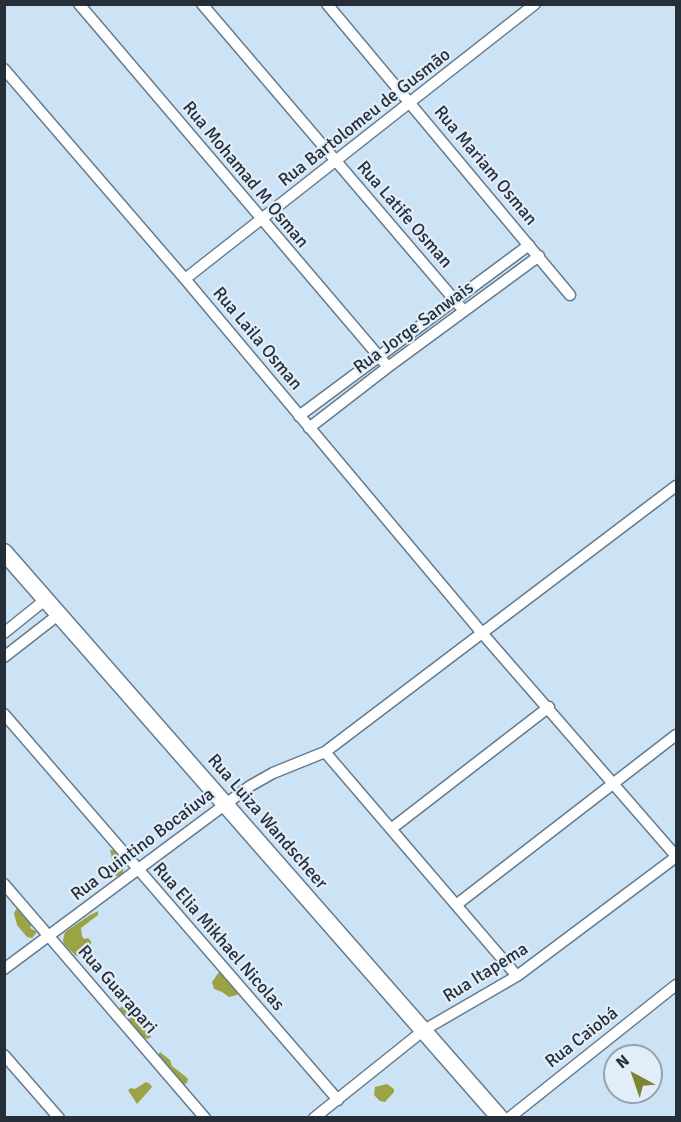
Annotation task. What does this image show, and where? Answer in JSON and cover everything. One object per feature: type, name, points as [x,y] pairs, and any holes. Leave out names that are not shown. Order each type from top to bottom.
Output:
[{"type":"main road","name":"Rua Luiza Wandscheer","points":[[4,552],[500,1118]]},
{"type":"street","name":"Rua Mohamad M Osman","points":[[79,4],[388,367]]},
{"type":"street","name":"Rua Latife Osman","points":[[202,4],[464,312]]},
{"type":"street","name":"Rua Mariam Osman","points":[[327,4],[570,295]]},
{"type":"street","name":"Rua Bartolomeu de Gusmão","points":[[185,279],[411,104],[535,4]]},
{"type":"street","name":"Rua Laila Osman","points":[[4,69],[185,279],[482,633],[549,707],[676,856]]},
{"type":"street","name":"Rua Jorge Sanwais","points":[[299,416],[529,245]]},
{"type":"street","name":"Rua Jorge Sanwais","points":[[309,428],[539,256]]},
{"type":"street","name":"Rua Quintino Bocaíuva","points":[[4,969],[50,937],[225,804],[273,773],[325,752],[676,486]]},
{"type":"street","points":[[4,633],[45,600]]},
{"type":"street","points":[[4,657],[58,615]]},
{"type":"street","points":[[391,829],[549,707]]},
{"type":"street","name":"Rua Elia Mikhael Nicolas","points":[[4,714],[338,1100]]},
{"type":"street","points":[[456,905],[676,735]]},
{"type":"street","points":[[325,752],[517,976]]},
{"type":"street","name":"Rua Itapema","points":[[314,1118],[424,1030],[517,976],[676,856]]},
{"type":"street","name":"Rua Guarapari","points":[[4,884],[205,1118]]},
{"type":"street","name":"Rua Caiobá","points":[[509,1118],[676,985]]},
{"type":"street","points":[[4,1055],[59,1118]]},
{"type":"green space","points":[[110,850],[117,852],[124,867],[122,875],[118,877],[112,872],[110,866],[112,859]]},
{"type":"green space","points":[[18,906],[32,924],[30,928],[37,932],[32,938],[27,937],[17,925],[14,913]]},
{"type":"green space","points":[[98,911],[98,915],[81,928],[82,936],[91,941],[91,946],[83,949],[80,956],[76,956],[64,944],[65,932]]},
{"type":"green space","points":[[219,972],[224,973],[239,991],[237,995],[229,997],[214,989],[212,982]]},
{"type":"green space","points":[[125,1006],[135,1015],[140,1025],[150,1033],[151,1037],[147,1039],[136,1033],[118,1010]]},
{"type":"green space","points":[[160,1052],[188,1079],[187,1083],[183,1085],[158,1055]]},
{"type":"green space","points":[[146,1082],[152,1087],[137,1104],[128,1090],[135,1089]]},
{"type":"green space","points":[[387,1084],[394,1089],[394,1092],[385,1102],[380,1101],[374,1095],[375,1087]]}]
